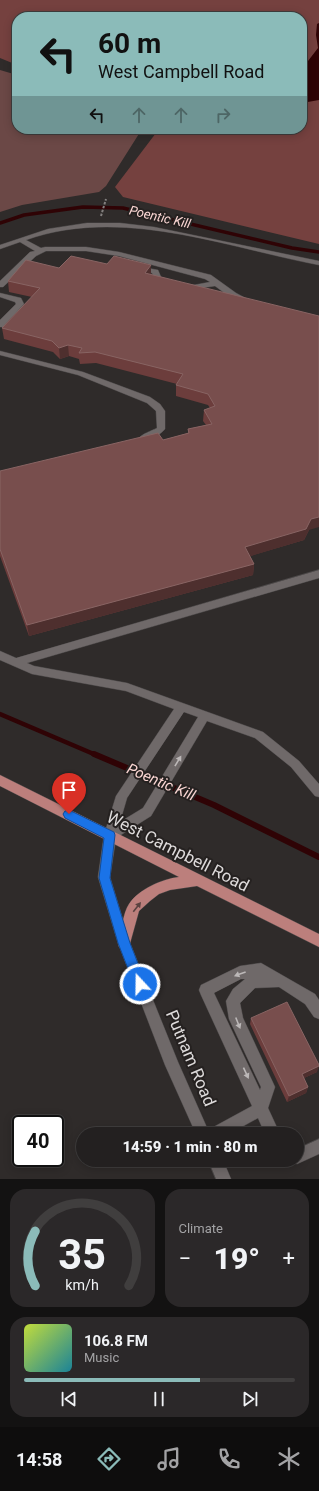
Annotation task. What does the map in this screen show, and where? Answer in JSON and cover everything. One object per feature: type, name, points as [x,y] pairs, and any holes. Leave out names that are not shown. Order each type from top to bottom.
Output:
[{"type":"main road","name":"West Campbell Road","points":[[0,780],[319,941]]},
{"type":"main road","points":[[124,943],[134,908],[146,897],[155,890],[170,884],[198,880]]},
{"type":"street","points":[[0,247],[20,239],[55,229],[99,224],[145,226],[319,263]]},
{"type":"street","points":[[20,239],[40,251]]},
{"type":"street","points":[[0,285],[33,254],[40,251],[45,249],[86,249],[130,257],[199,275],[218,283],[233,295],[252,302]]},
{"type":"street","points":[[130,257],[126,262],[128,265],[155,272],[158,278],[194,288],[218,283]]},
{"type":"street","points":[[0,295],[18,300],[20,304],[0,325]]},
{"type":"street","points":[[0,353],[70,369],[108,382],[149,400],[162,413],[161,429],[152,436],[136,440]]},
{"type":"street","points":[[16,662],[319,574]]},
{"type":"street","points":[[0,655],[32,670],[127,687],[259,735],[295,764],[319,792]]},
{"type":"street","name":"Putnam Road","points":[[182,706],[122,796],[110,835],[104,878],[124,943],[172,1065],[200,1127]]},
{"type":"street","points":[[110,835],[147,812],[205,715]]},
{"type":"street","points":[[270,1127],[206,990],[240,973],[261,969],[310,999],[319,1012]]},
{"type":"street","points":[[227,1127],[261,1109],[268,1087],[236,1019],[233,1000],[249,983],[261,979],[282,982]]},
{"type":"street","points":[[304,1154],[319,1146]]},
{"type":"street","points":[[218,1167],[224,1179]]},
{"type":"path","points":[[100,219],[106,199]]},
{"type":"shaded area","points":[[0,0],[319,0],[319,244],[123,197],[115,187],[155,134],[307,134],[307,12],[12,12],[12,63],[0,58]]},
{"type":"shaded area","points":[[319,23],[319,100],[307,102],[307,62],[318,48],[316,35],[317,24]]},
{"type":"shaded area","points":[[0,70],[12,74],[12,134],[139,134],[106,186],[99,192],[22,205],[0,212]]},
{"type":"building","points":[[71,256],[107,264],[114,256],[151,265],[145,273],[319,316],[319,517],[311,519],[306,529],[245,547],[254,564],[27,625],[0,549],[0,471],[158,433],[163,440],[189,433],[188,429],[212,424],[204,410],[215,406],[208,394],[176,385],[183,374],[95,352],[79,353],[82,348],[68,345],[59,348],[52,341],[2,328],[40,288],[8,281],[26,260],[59,268]]},
{"type":"building","points":[[287,1002],[319,1065],[302,1074],[308,1087],[289,1096],[251,1018]]},
{"type":"waterway","name":"Poentic Kill","points":[[0,223],[24,215],[83,207],[123,208],[292,248],[319,252]]},
{"type":"waterway","name":"Poentic Kill","points":[[0,714],[96,755]]},
{"type":"waterway","name":"Poentic Kill","points":[[94,754],[214,805],[319,857]]},
{"type":"route","points":[[69,814],[110,835],[104,878],[124,943],[140,984]]}]
